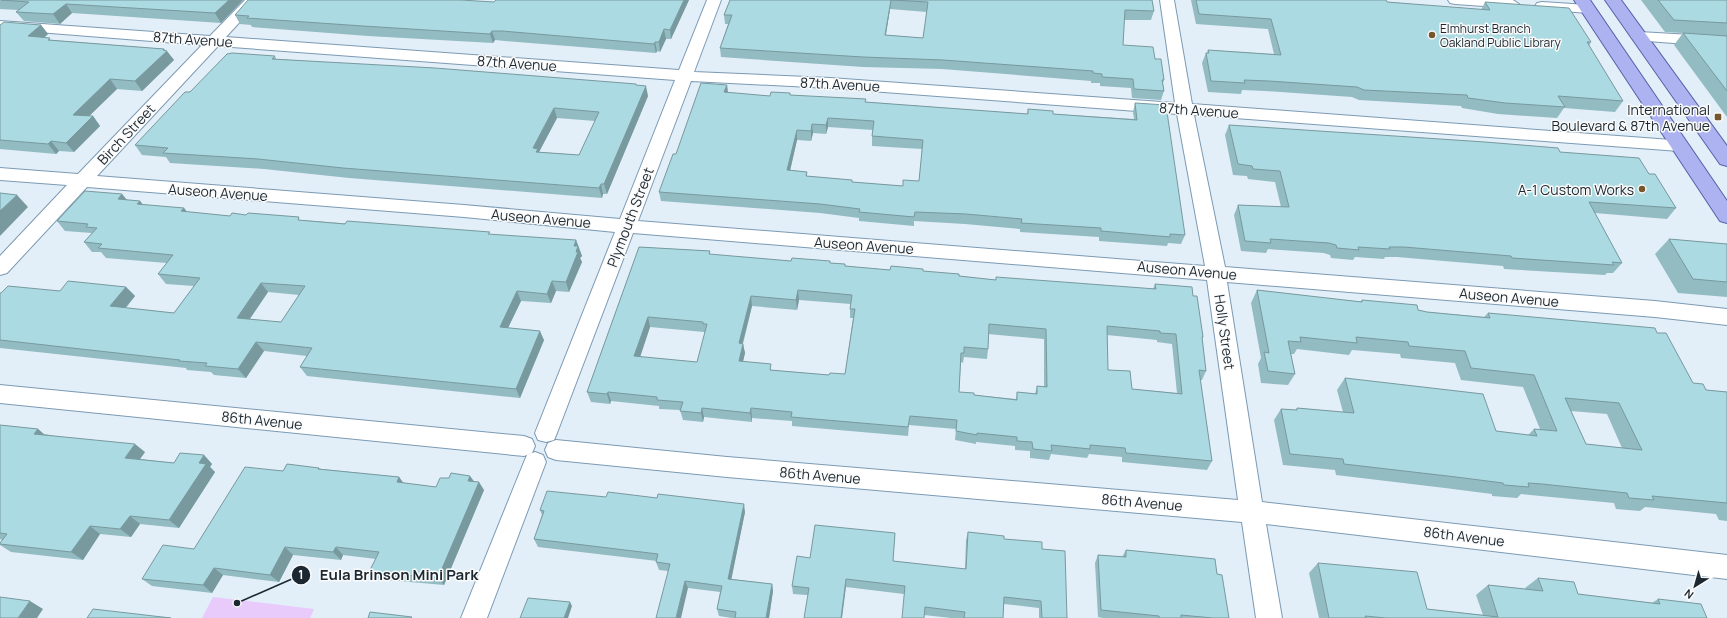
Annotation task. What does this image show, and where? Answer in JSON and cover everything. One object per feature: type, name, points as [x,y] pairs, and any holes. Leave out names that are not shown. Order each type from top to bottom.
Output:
[{"type":"main road","points":[[1613,0],[1727,160]]},
{"type":"main road","points":[[1585,5],[1727,216]]},
{"type":"street","name":"Birch Street","points":[[0,268],[253,0]]},
{"type":"street","name":"Plymouth Street","points":[[551,442],[626,226],[714,0]]},
{"type":"street","name":"Holly Street","points":[[1167,0],[1184,108],[1216,272],[1234,399],[1269,618]]},
{"type":"street","points":[[1455,0],[1585,5]]},
{"type":"street","name":"87th Avenue","points":[[0,25],[685,76],[830,83],[1679,145]]},
{"type":"street","points":[[1639,36],[1727,42]]},
{"type":"street","name":"Auseon Avenue","points":[[0,174],[464,211],[626,226],[1655,308],[1727,317]]},
{"type":"street","name":"86th Avenue","points":[[0,394],[530,454]]},
{"type":"street","points":[[474,618],[530,454],[533,437],[551,442]]},
{"type":"street","name":"86th Avenue","points":[[551,442],[727,467],[1252,512],[1727,567]]},
{"type":"shaded area","points":[[213,597],[314,609],[310,618],[202,618]]},
{"type":"building","points":[[1,0],[229,0],[215,13],[66,4],[53,14],[16,12],[29,2]]},
{"type":"building","points":[[248,0],[461,0],[494,2],[496,0],[684,0],[670,30],[664,29],[659,42],[655,42],[654,44],[502,31],[492,31],[490,34],[247,18],[249,16],[235,15]]},
{"type":"building","points":[[730,0],[891,0],[1152,0],[1154,11],[1125,10],[1123,45],[1153,47],[1155,59],[1161,59],[1164,91],[1134,89],[1133,79],[1102,77],[1102,74],[1093,73],[1093,71],[943,60],[863,57],[720,48],[732,15],[724,15]],"holes":[[[891,0],[928,2],[923,38],[885,35]]]},
{"type":"building","points":[[1196,0],[1386,0],[1387,2],[1490,10],[1485,2],[1569,8],[1591,42],[1587,42],[1623,101],[1558,96],[1565,107],[1505,103],[1468,98],[1467,95],[1364,90],[1357,87],[1269,81],[1244,80],[1245,83],[1211,81],[1206,53],[1209,53],[1208,50],[1281,55],[1271,19],[1199,14]]},
{"type":"building","points":[[1658,0],[1727,0],[1727,23],[1674,20]]},
{"type":"building","points":[[4,22],[41,25],[28,36],[50,38],[48,40],[164,49],[163,50],[167,51],[135,81],[110,79],[73,115],[93,116],[66,143],[51,141],[48,144],[0,140],[0,25]]},
{"type":"building","points":[[1683,33],[1727,36],[1727,91]]},
{"type":"building","points":[[232,53],[275,56],[272,59],[435,68],[646,86],[604,184],[601,184],[599,188],[343,168],[258,159],[163,153],[168,148],[135,145],[185,92],[190,92],[227,54]],"holes":[[[554,108],[599,112],[579,155],[536,152],[538,149],[533,148]]]},
{"type":"building","points":[[701,83],[727,85],[724,92],[770,96],[771,92],[790,93],[790,95],[866,99],[865,102],[1028,114],[1028,109],[1053,111],[1053,114],[1137,120],[1135,103],[1166,105],[1185,235],[1170,234],[1170,237],[1101,231],[1101,228],[1021,223],[1022,219],[966,214],[915,212],[914,217],[859,212],[860,209],[820,204],[659,192],[673,154],[676,154]],"holes":[[[828,118],[874,121],[872,136],[923,140],[919,181],[903,180],[903,186],[852,182],[852,180],[806,176],[807,172],[787,170],[797,130],[811,131],[812,124],[826,125]]]},
{"type":"building","points":[[1229,125],[1485,142],[1558,148],[1560,152],[1639,158],[1649,174],[1655,174],[1676,208],[1589,202],[1622,263],[1612,262],[1614,265],[1512,258],[1511,256],[1404,247],[1389,247],[1390,249],[1358,247],[1359,250],[1337,248],[1336,245],[1329,243],[1270,239],[1271,243],[1245,241],[1238,205],[1289,207],[1280,171],[1253,169],[1252,166],[1238,164]]},
{"type":"building","points":[[85,191],[122,194],[118,199],[140,201],[137,204],[184,208],[181,211],[230,216],[232,213],[246,215],[248,213],[299,217],[298,220],[345,224],[347,221],[490,232],[488,234],[576,240],[574,246],[578,246],[576,252],[578,252],[566,282],[552,281],[547,294],[517,291],[500,327],[540,331],[516,389],[300,367],[312,348],[256,342],[238,369],[205,366],[207,363],[0,340],[0,293],[8,286],[60,291],[68,281],[126,287],[110,306],[174,313],[200,278],[158,274],[173,255],[98,248],[102,244],[84,242],[97,228],[86,227],[88,224],[57,221]],"holes":[[[261,283],[305,286],[281,322],[237,318]]]},
{"type":"building","points":[[0,193],[17,195],[0,211]]},
{"type":"building","points":[[1669,239],[1727,244],[1727,282],[1693,279]]},
{"type":"building","points":[[639,247],[710,251],[709,254],[791,261],[792,258],[830,261],[830,263],[845,264],[845,266],[890,270],[891,266],[923,269],[923,271],[959,274],[959,276],[996,280],[996,277],[1156,289],[1155,284],[1192,287],[1193,296],[1197,296],[1203,337],[1206,371],[1199,370],[1212,461],[1126,453],[1125,448],[1090,445],[1090,449],[1051,445],[1052,451],[1033,449],[1032,442],[1017,441],[1017,437],[977,433],[977,435],[956,431],[957,420],[910,416],[908,427],[791,417],[792,412],[751,408],[750,413],[702,408],[701,413],[680,411],[683,402],[657,400],[657,397],[608,392],[607,394],[587,392]],"holes":[[[798,290],[852,295],[850,309],[855,309],[845,374],[830,373],[829,375],[770,370],[771,364],[739,361],[743,344],[739,343],[751,296],[796,300]],[[648,317],[703,322],[703,324],[707,324],[697,362],[634,356]],[[989,324],[1046,329],[1047,387],[1037,386],[1037,394],[1017,392],[1017,400],[959,392],[961,353],[964,353],[964,347],[988,349]],[[1107,326],[1176,334],[1182,394],[1132,389],[1130,371],[1108,370]]]},
{"type":"building","points":[[1257,290],[1362,302],[1362,300],[1417,305],[1418,310],[1427,312],[1490,318],[1488,313],[1655,328],[1657,333],[1666,333],[1693,383],[1703,384],[1706,390],[1727,392],[1727,503],[1652,496],[1654,500],[1629,498],[1627,493],[1542,484],[1528,483],[1529,487],[1504,485],[1503,483],[1344,464],[1343,459],[1290,454],[1281,409],[1297,410],[1297,408],[1354,413],[1345,378],[1483,394],[1496,431],[1537,436],[1534,429],[1557,431],[1534,375],[1471,368],[1465,351],[1409,346],[1408,342],[1356,337],[1357,343],[1300,337],[1301,342],[1288,341],[1295,374],[1268,371],[1264,352],[1269,353]],"holes":[[[1565,398],[1619,403],[1642,450],[1586,444]]]},
{"type":"building","points":[[0,425],[38,429],[34,434],[135,444],[125,458],[174,463],[180,453],[204,455],[199,463],[206,464],[169,520],[130,516],[120,529],[90,526],[71,552],[0,544],[7,534],[0,533]]},
{"type":"building","points":[[287,464],[319,468],[318,469],[399,477],[397,482],[436,487],[440,478],[449,478],[451,473],[470,476],[468,481],[479,482],[438,578],[369,572],[379,552],[336,547],[333,552],[285,547],[270,575],[214,568],[203,585],[142,579],[163,545],[194,549],[245,467],[283,471]]},
{"type":"building","points":[[547,491],[606,497],[608,492],[657,498],[658,494],[744,504],[728,579],[772,584],[766,618],[735,618],[736,612],[717,609],[722,586],[685,581],[676,618],[656,618],[670,564],[656,562],[658,554],[534,539],[544,511],[540,510]]},
{"type":"building","points":[[815,525],[895,533],[893,561],[966,569],[968,532],[1004,536],[1004,539],[1042,542],[1042,549],[1065,551],[1067,618],[1042,618],[1041,601],[1004,597],[1003,618],[964,618],[965,612],[925,607],[924,618],[902,618],[905,586],[846,579],[841,618],[804,618],[809,588],[792,586],[797,556],[810,558]]},
{"type":"building","points":[[1126,550],[1215,559],[1217,574],[1222,575],[1229,618],[1181,615],[1181,618],[1159,618],[1159,616],[1101,610],[1098,555],[1126,557]]},
{"type":"building","points":[[1318,563],[1417,572],[1427,609],[1498,617],[1488,585],[1543,591],[1538,578],[1574,582],[1578,594],[1660,604],[1658,599],[1701,604],[1707,618],[1386,618],[1365,616],[1366,618],[1329,618]]},
{"type":"building","points":[[0,597],[30,601],[18,618],[0,618]]},
{"type":"building","points":[[528,598],[570,602],[564,618],[520,618]]},
{"type":"building","points":[[93,609],[171,618],[87,618]]},
{"type":"building","points":[[370,612],[412,617],[368,618]]},
{"type":"place","name":"Elmhurst Branch Oakland Public Library","points":[[1432,35]]},
{"type":"place","name":"International Boulevard & 87th Avenue","points":[[1718,117]]},
{"type":"place","name":"A-1 Custom Works","points":[[1642,189]]},
{"type":"place","name":"Eula Brinson Mini Park","points":[[237,603]]}]
